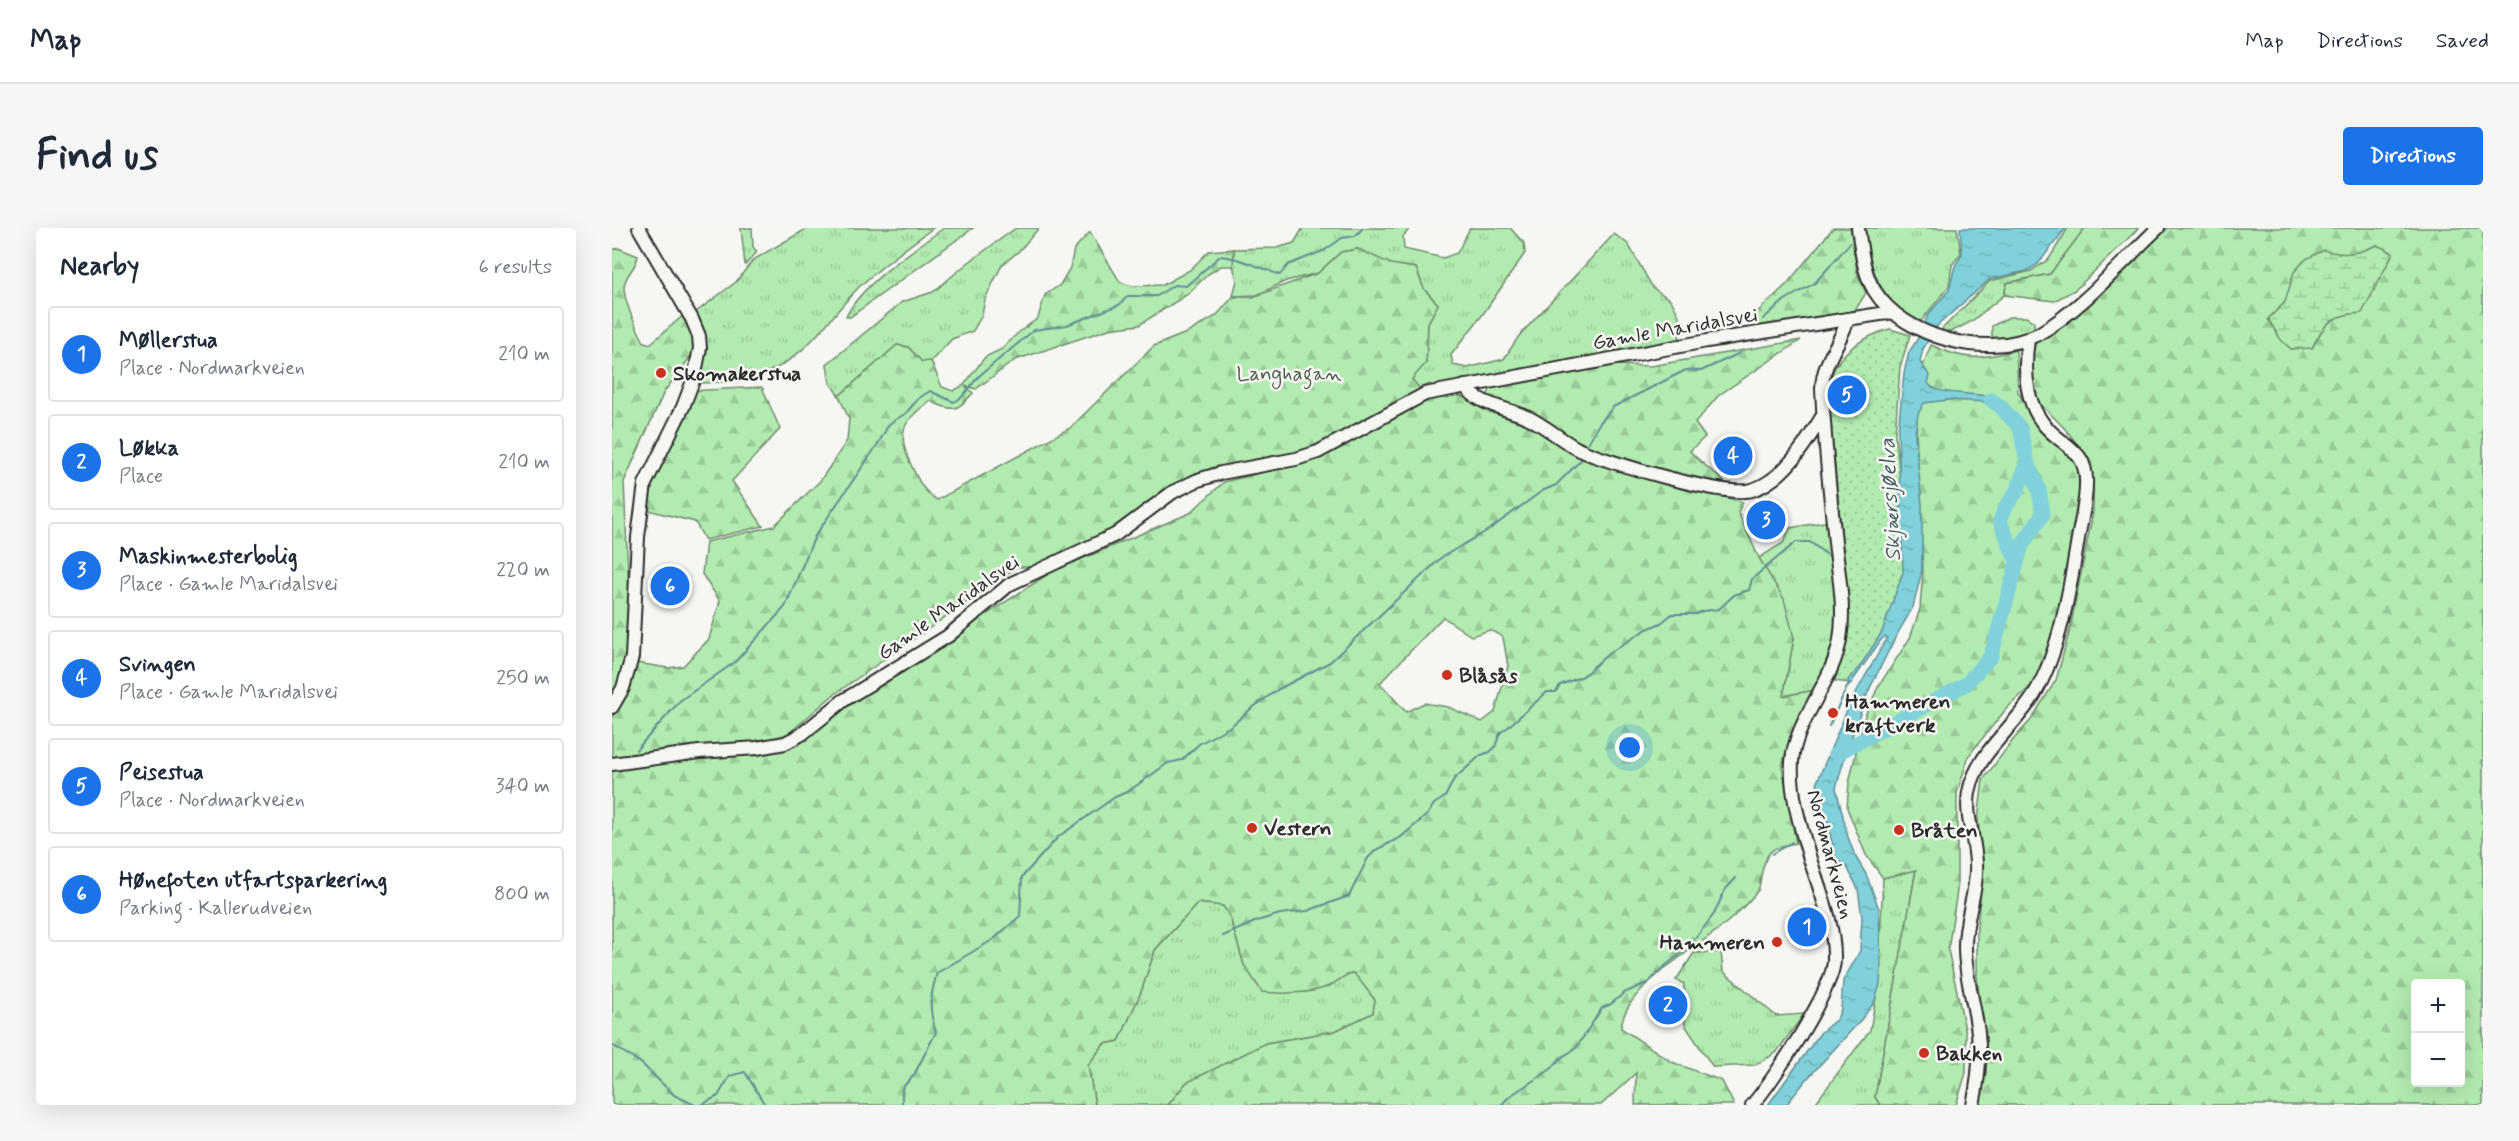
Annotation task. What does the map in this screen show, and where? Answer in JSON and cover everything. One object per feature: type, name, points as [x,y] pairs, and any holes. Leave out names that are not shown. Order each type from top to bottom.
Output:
[{"type":"street","points":[[612,707],[622,688],[632,657],[638,537],[645,484],[683,407],[694,378],[700,348],[699,336],[692,319],[639,228]]},
{"type":"street","points":[[1858,228],[1870,283],[1893,312],[1936,336],[1958,342],[1985,345],[2008,344],[2028,339],[2054,324],[2073,309],[2158,228]]},
{"type":"street","name":"Gamle Maridalsvei","points":[[612,764],[785,743],[802,734],[844,700],[948,636],[1010,584],[1115,535],[1164,497],[1221,473],[1307,456],[1338,442],[1416,397],[1707,341],[1893,312]]},
{"type":"street","name":"Nordmarkveien","points":[[1752,1105],[1799,1037],[1825,987],[1834,964],[1833,935],[1798,817],[1792,772],[1796,744],[1829,675],[1838,647],[1842,620],[1842,593],[1834,534],[1822,388],[1825,366],[1829,356],[1840,342],[1848,319]]},
{"type":"street","points":[[1973,1105],[1978,1078],[1979,1041],[1965,949],[1967,918],[1976,873],[1976,855],[1967,811],[1970,789],[1982,760],[2027,705],[2043,678],[2070,589],[2086,484],[2083,464],[2077,452],[2043,424],[2034,408],[2025,371],[2028,339]]},
{"type":"street","points":[[1465,386],[1476,398],[1530,419],[1587,453],[1657,475],[1737,492],[1750,491],[1776,476],[1798,452],[1823,415]]},
{"type":"green space","points":[[741,228],[752,228],[753,247],[757,252],[745,265]]},
{"type":"green space","points":[[808,228],[933,228],[858,288],[814,338],[790,360],[776,369],[752,377],[692,384],[703,353],[692,315],[736,282],[753,260]]},
{"type":"green space","points":[[944,228],[973,228],[850,317],[846,317],[853,305],[876,280]]},
{"type":"green space","points":[[1016,228],[1039,228],[1019,251],[1002,265],[985,299],[982,315],[973,331],[952,339],[931,361],[922,362],[908,347],[897,345],[839,396],[830,383],[827,364],[902,302],[933,292]]},
{"type":"green space","points":[[1303,228],[1410,228],[1403,237],[1404,249],[1443,258],[1457,253],[1470,228],[1510,228],[1524,243],[1525,253],[1483,314],[1451,355],[1453,365],[1467,368],[1504,359],[1519,336],[1614,234],[1628,244],[1653,288],[1671,300],[1679,316],[1677,328],[1681,342],[1435,389],[1430,384],[1419,388],[1411,379],[1426,363],[1428,323],[1438,304],[1424,289],[1416,268],[1391,265],[1358,249],[1341,252],[1318,273],[1286,281],[1257,295],[1233,296],[1237,280],[1233,266],[1234,249],[1277,248],[1294,243]]},
{"type":"green space","points":[[1833,228],[1851,228],[1857,272],[1866,293],[1854,312],[1758,326],[1751,318],[1787,284]]},
{"type":"green space","points":[[1865,228],[1957,228],[1961,253],[1952,265],[1949,286],[1918,325],[1894,303],[1879,283],[1874,272]]},
{"type":"green space","points":[[2068,228],[2085,228],[2050,274],[2007,283],[2004,295],[1972,321],[1951,332],[1941,330],[1990,281],[2031,271],[2049,259]]},
{"type":"green space","points":[[2085,228],[2139,228],[2075,290],[2054,301],[2004,295],[2007,283],[2050,274]]},
{"type":"green space","points":[[2168,228],[2483,228],[2483,1105],[1978,1105],[1986,1072],[1977,975],[1977,928],[1983,868],[1978,820],[1983,780],[2031,720],[2056,680],[2070,629],[2093,512],[2093,491],[2085,458],[2077,444],[2056,419],[2028,392],[2028,365],[2036,342],[2063,325]],"holes":[[[2377,245],[2341,315],[2323,327],[2312,348],[2268,319],[2340,255],[2361,252]]]},
{"type":"green space","name":"Langhagan","points":[[1090,232],[1120,282],[1132,286],[1163,285],[1190,270],[1209,251],[1234,249],[1233,266],[1221,266],[1208,274],[1188,294],[1139,325],[1109,329],[1015,360],[976,389],[965,386],[973,393],[958,407],[944,407],[930,401],[907,422],[903,437],[907,456],[919,482],[937,500],[1070,428],[1154,346],[1189,332],[1216,316],[1233,297],[1253,297],[1318,273],[1341,252],[1358,249],[1391,264],[1416,268],[1424,289],[1438,304],[1428,323],[1426,363],[1412,379],[1419,388],[1418,399],[1317,451],[1227,470],[1038,567],[1017,567],[832,696],[788,734],[750,746],[612,762],[612,718],[625,694],[637,663],[668,668],[683,666],[709,639],[720,601],[702,574],[706,542],[774,526],[820,481],[847,441],[849,419],[839,396],[897,345],[908,347],[922,362],[931,361],[942,387],[953,391],[964,385],[985,357],[1002,349],[1038,318],[1045,295],[1060,285],[1070,268],[1074,249]]},
{"type":"green space","points":[[2377,245],[2393,253],[2362,313],[2343,316],[2331,321],[2321,331],[2312,348],[2291,349],[2281,340],[2268,319],[2285,302],[2294,272],[2306,259],[2324,250],[2350,253]]},
{"type":"green space","points":[[618,248],[638,256],[624,288],[630,312],[644,342],[650,344],[685,314],[691,327],[694,352],[664,392],[624,482],[632,660],[612,702],[612,250]]},
{"type":"green space","points":[[2009,317],[2026,317],[2034,322],[2034,328],[2025,335],[1996,339],[1992,337],[1992,326]]},
{"type":"green space","points":[[1890,329],[1910,335],[1900,367],[1895,434],[1909,546],[1900,595],[1880,640],[1850,683],[1835,681],[1841,654],[1845,598],[1829,407],[1830,380],[1845,353],[1871,336]]},
{"type":"green space","points":[[1801,340],[1719,395],[1695,423],[1705,437],[1690,451],[1729,487],[1617,460],[1572,439],[1530,414],[1487,396],[1491,388],[1616,365],[1651,366]]},
{"type":"green space","points":[[1931,345],[1954,354],[1973,357],[2016,350],[2018,392],[2037,422],[2077,465],[2080,493],[2055,646],[2033,684],[2007,708],[1969,755],[1957,793],[1957,891],[1948,950],[1966,1034],[1966,1073],[1956,1105],[1880,1105],[1875,1097],[1916,870],[1883,878],[1866,855],[1847,808],[1849,783],[1864,718],[1878,687],[1910,638],[1920,609],[1923,570],[1916,432],[1921,371]]},
{"type":"green space","points":[[762,387],[780,429],[732,481],[763,526],[705,540],[695,522],[648,510],[650,475],[690,391]]},
{"type":"green space","points":[[1451,393],[1526,418],[1568,445],[1682,486],[1743,502],[1738,512],[1759,558],[1784,599],[1794,638],[1783,696],[1815,690],[1791,735],[1782,766],[1796,843],[1780,846],[1767,856],[1759,888],[1753,897],[1719,929],[1650,981],[1636,996],[1626,1012],[1621,1028],[1672,1062],[1722,1081],[1734,1105],[1635,1105],[1636,1073],[1601,1105],[1168,1105],[1186,1083],[1266,1043],[1335,1031],[1373,1013],[1375,1000],[1354,973],[1314,991],[1262,992],[1244,965],[1230,917],[1223,906],[1198,903],[1155,950],[1141,992],[1119,1041],[1104,1044],[1088,1065],[1095,1105],[612,1105],[612,768],[745,755],[792,743],[1051,572],[1190,513],[1224,482],[1316,459],[1360,437],[1418,401]],"holes":[[[1443,617],[1471,636],[1490,630],[1503,637],[1508,666],[1495,712],[1482,722],[1448,707],[1424,703],[1406,712],[1380,683]]]},
{"type":"green space","points":[[1830,521],[1837,599],[1835,637],[1815,690],[1783,696],[1794,638],[1759,558],[1783,543],[1790,528]]},
{"type":"green space","points":[[1916,870],[1875,1097],[1880,1105],[1814,1105],[1870,1030],[1878,986],[1883,878]]},
{"type":"green space","points":[[1198,903],[1223,906],[1230,917],[1244,965],[1328,987],[1344,975],[1355,973],[1375,1000],[1373,1013],[1335,1031],[1266,1043],[1186,1083],[1168,1105],[1095,1105],[1088,1065],[1104,1044],[1119,1041],[1141,992],[1155,950]]},
{"type":"green space","points":[[1721,952],[1723,971],[1776,1016],[1804,1014],[1776,1053],[1755,1065],[1713,1067],[1685,1025],[1684,984],[1676,980],[1694,953]]},
{"type":"water","points":[[1960,228],[2066,228],[2038,264],[2027,271],[1990,279],[1937,326],[1923,349],[1920,362],[1930,376],[1928,383],[1932,387],[1947,392],[1985,395],[1999,400],[2009,408],[2004,414],[1988,402],[1948,400],[1924,403],[1918,414],[1915,434],[1922,504],[1922,570],[1913,607],[1868,692],[1836,788],[1848,837],[1855,856],[1866,874],[1879,909],[1880,984],[1874,1003],[1786,1105],[1768,1105],[1821,1032],[1837,1019],[1841,1009],[1843,981],[1860,951],[1862,917],[1858,889],[1847,867],[1836,859],[1817,782],[1850,703],[1887,638],[1885,636],[1881,640],[1849,686],[1848,680],[1859,668],[1882,632],[1903,572],[1898,431],[1904,373],[1909,352],[1928,315],[1949,290],[1955,266],[1962,254]]},
{"type":"waterway","points":[[636,750],[681,700],[735,662],[785,607],[815,536],[878,444],[889,424],[906,413],[919,398],[930,391],[954,402],[961,398],[979,376],[1034,330],[1067,325],[1119,305],[1128,296],[1157,296],[1174,285],[1186,286],[1220,256],[1243,261],[1280,275],[1288,265],[1325,250],[1342,238],[1355,236],[1363,228]]},
{"type":"waterway","points":[[1763,319],[1785,300],[1815,283],[1850,243]]},
{"type":"waterway","points":[[1588,443],[1599,424],[1613,407],[1686,370],[1701,371],[1740,353]]},
{"type":"waterway","points":[[1836,754],[1966,684],[1991,656],[2022,545],[2043,514],[2039,490],[2027,462],[2020,428],[2000,406],[1991,400]]},
{"type":"waterway","points":[[902,1105],[902,1088],[914,1075],[936,1032],[931,1002],[937,973],[994,939],[1020,916],[1022,877],[1058,837],[1168,763],[1182,760],[1199,744],[1231,726],[1277,690],[1330,662],[1442,557],[1490,529],[1542,491],[1556,485],[1583,458]]},
{"type":"waterway","points":[[2017,562],[2000,521],[2005,508],[2018,489],[2027,462]]},
{"type":"waterway","points":[[1223,936],[1257,921],[1280,914],[1307,911],[1349,896],[1368,858],[1376,850],[1401,837],[1428,814],[1434,804],[1445,797],[1454,779],[1481,755],[1490,752],[1495,747],[1500,733],[1547,692],[1556,692],[1560,685],[1583,676],[1608,654],[1645,630],[1661,623],[1672,614],[1696,614],[1719,609],[1734,595],[1749,590],[1752,579],[1796,542],[1810,542],[1830,557]]},
{"type":"waterway","points":[[1829,726],[1849,683]]},
{"type":"waterway","points":[[1772,854],[1792,842]]},
{"type":"waterway","points":[[1501,1105],[1576,1048],[1602,1008],[1624,993],[1649,982],[1689,947],[1714,914],[1725,890],[1736,878]]},
{"type":"waterway","points":[[612,1045],[641,1063],[674,1095],[695,1105]]},
{"type":"waterway","points":[[701,1105],[718,1096],[730,1076],[745,1072],[765,1105]]},
{"type":"place","name":"Skomakerstua","points":[[661,373]]},
{"type":"place","name":"Peisestua","points":[[1847,395]]},
{"type":"place","name":"Svingen","points":[[1733,456]]},
{"type":"place","name":"Maskinmesterbolig","points":[[1766,520]]},
{"type":"place","name":"Hønefoten utfartsparkering","points":[[670,586]]},
{"type":"place","name":"Blåsås","points":[[1447,675]]},
{"type":"place","name":"Hammeren kraftverk","points":[[1833,713]]},
{"type":"place","name":"Vestern","points":[[1252,828]]},
{"type":"place","name":"Bråten","points":[[1899,830]]},
{"type":"place","name":"Møllerstua","points":[[1807,927]]},
{"type":"place","name":"Hammeren","points":[[1777,942]]},
{"type":"place","name":"Løkka","points":[[1668,1005]]},
{"type":"place","name":"Bakken","points":[[1924,1053]]},
{"type":"water label","name":"Skjærsjøelva","points":[[1889,500]]}]
